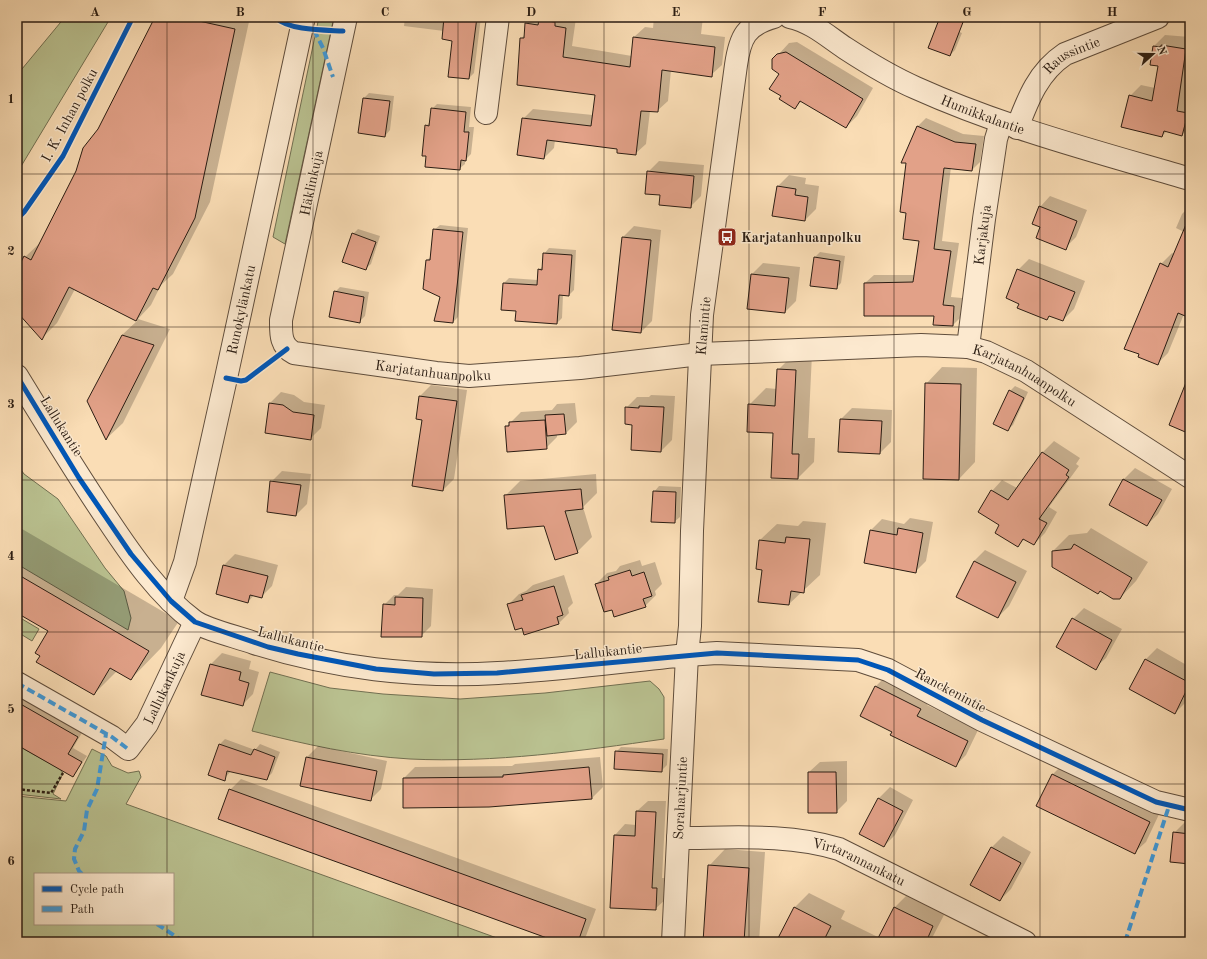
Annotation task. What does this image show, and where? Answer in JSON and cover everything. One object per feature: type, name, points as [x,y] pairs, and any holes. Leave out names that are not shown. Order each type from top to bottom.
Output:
[{"type":"street","name":"Runokylänkatu","points":[[171,601],[185,562],[206,470],[304,17]]},
{"type":"street","name":"Häklinkuja","points":[[287,349],[281,338],[282,320],[346,17]]},
{"type":"street","points":[[486,112],[498,17]]},
{"type":"street","name":"Klamintie","points":[[687,655],[690,626],[692,531],[702,315],[738,52],[743,37],[751,28],[759,21],[774,17]]},
{"type":"street","name":"Humikkalantie","points":[[790,17],[815,26],[864,60],[897,80],[948,102],[1009,126],[1190,180]]},
{"type":"street","name":"Raussintie","points":[[1009,126],[1037,82],[1055,61],[1065,54],[1158,17]]},
{"type":"street","name":"Karjakuja","points":[[968,348],[984,219],[996,139],[1009,126]]},
{"type":"street","name":"Karjatanhuanpolku","points":[[287,349],[300,354],[436,374],[469,376],[580,368],[700,354],[921,345],[968,348],[986,352],[1026,370],[1190,477]]},
{"type":"street","name":"Lallukantie","points":[[17,376],[79,478],[131,554],[171,601],[196,622],[268,647],[312,657],[376,669],[434,674],[497,673],[687,655]]},
{"type":"street","name":"Lallukankuja","points":[[17,683],[112,737],[128,749],[147,724],[196,622]]},
{"type":"street","name":"Ranckenintie","points":[[687,655],[717,653],[858,660],[888,670],[982,720],[1156,802],[1190,810]]},
{"type":"street","name":"Soraharjuntie","points":[[673,942],[687,655]]},
{"type":"street","name":"Virtarannankatu","points":[[678,838],[800,839],[823,844],[839,849],[1025,942]]},
{"type":"path","points":[[17,789],[51,793],[63,773]]},
{"type":"green space","points":[[65,17],[111,17],[17,173],[17,75]]},
{"type":"green space","points":[[319,17],[334,17],[285,244],[273,237]]},
{"type":"green space","points":[[17,464],[24,474],[58,499],[105,568],[124,591],[131,618],[128,630],[17,564]]},
{"type":"green space","points":[[17,616],[39,629],[32,641],[19,633],[17,636]]},
{"type":"green space","points":[[270,672],[330,688],[383,694],[460,699],[545,693],[650,681],[659,689],[664,697],[664,739],[569,752],[506,758],[442,760],[410,759],[350,752],[311,745],[252,731]]},
{"type":"green space","points":[[17,745],[60,769],[63,773],[53,794],[61,799],[17,794]]},
{"type":"green space","points":[[92,749],[106,756],[112,766],[128,773],[139,771],[141,777],[126,804],[508,942],[17,942],[17,796],[66,801]]},
{"type":"building","points":[[155,17],[181,17],[235,29],[195,218],[158,290],[153,288],[136,321],[69,287],[42,340],[17,312],[17,270],[24,256],[31,260],[76,171],[83,148],[98,129]]},
{"type":"building","points":[[444,17],[477,17],[469,79],[448,77],[452,41],[442,39]]},
{"type":"building","points":[[940,17],[965,17],[950,56],[928,48]]},
{"type":"building","points":[[539,20],[555,22],[555,26],[566,28],[563,57],[630,67],[633,37],[715,47],[712,77],[662,70],[658,112],[641,111],[636,155],[617,153],[617,149],[547,140],[544,159],[517,155],[522,118],[591,126],[595,95],[517,85],[520,38],[524,38],[525,23],[538,25]]},
{"type":"building","points":[[1161,45],[1186,49],[1177,111],[1188,113],[1182,136],[1164,131],[1162,137],[1121,127],[1129,95],[1152,101],[1158,66],[1150,65],[1153,46],[1161,47]]},
{"type":"building","points":[[786,52],[863,99],[846,128],[800,101],[795,109],[779,99],[781,96],[769,89],[779,74],[772,69],[772,59],[777,54]]},
{"type":"building","points":[[363,98],[390,101],[385,137],[358,133]]},
{"type":"building","points":[[431,108],[466,112],[464,132],[469,132],[466,161],[461,160],[460,170],[425,167],[426,156],[422,156],[425,125],[429,126]]},
{"type":"building","points":[[917,126],[955,142],[976,144],[972,171],[944,168],[934,249],[951,251],[943,305],[954,306],[953,326],[933,325],[934,316],[864,316],[864,283],[913,282],[919,241],[903,239],[906,213],[900,212],[906,163],[901,163]]},
{"type":"building","points":[[647,171],[694,176],[691,208],[659,205],[660,195],[645,194]]},
{"type":"building","points":[[777,186],[796,189],[795,195],[808,197],[805,221],[772,216]]},
{"type":"building","points":[[1039,206],[1077,221],[1066,250],[1036,238],[1040,227],[1032,224]]},
{"type":"building","points":[[1190,215],[1190,318],[1178,313],[1158,365],[1138,357],[1139,354],[1124,349],[1160,263],[1168,267]]},
{"type":"building","points":[[433,229],[463,232],[453,323],[434,321],[440,297],[423,289],[426,260],[430,260]]},
{"type":"building","points":[[352,233],[376,242],[366,270],[342,262]]},
{"type":"building","points":[[622,237],[651,240],[641,333],[612,330]]},
{"type":"building","points":[[543,253],[572,255],[569,296],[559,295],[557,324],[515,321],[516,311],[501,310],[503,283],[537,285],[538,269],[542,270]]},
{"type":"building","points":[[814,257],[840,261],[837,289],[810,286]]},
{"type":"building","points":[[1017,269],[1075,292],[1063,321],[1049,316],[1047,320],[1017,308],[1019,304],[1006,298]]},
{"type":"building","points":[[751,274],[789,278],[785,313],[747,309]]},
{"type":"building","points":[[334,291],[364,297],[360,323],[329,317]]},
{"type":"building","points":[[122,335],[154,345],[106,440],[87,401]]},
{"type":"building","points":[[777,369],[796,370],[792,454],[799,454],[798,479],[771,478],[773,433],[747,432],[748,404],[775,406]]},
{"type":"building","points":[[1190,375],[1190,434],[1169,425]]},
{"type":"building","points":[[925,383],[961,384],[959,480],[923,479]]},
{"type":"building","points":[[1009,390],[1024,398],[1008,431],[993,424]]},
{"type":"building","points":[[419,396],[457,401],[443,491],[412,486],[422,420],[416,419]]},
{"type":"building","points":[[269,403],[283,405],[293,412],[314,415],[311,440],[265,433]]},
{"type":"building","points":[[639,406],[664,407],[661,452],[631,450],[632,425],[625,424],[625,407],[639,408]]},
{"type":"building","points":[[564,414],[566,434],[547,436],[545,415]]},
{"type":"building","points":[[840,419],[882,421],[880,454],[838,452]]},
{"type":"building","points":[[545,420],[547,449],[507,452],[505,426],[509,426],[509,422]]},
{"type":"building","points":[[1042,452],[1069,470],[1066,475],[1069,477],[1039,519],[1047,523],[1034,545],[1023,539],[1018,547],[995,533],[999,525],[978,512],[991,490],[1008,500]]},
{"type":"building","points":[[1123,479],[1162,500],[1147,526],[1109,505]]},
{"type":"building","points":[[270,481],[301,485],[296,516],[267,512]]},
{"type":"building","points":[[581,489],[583,509],[565,511],[578,553],[555,560],[544,526],[507,529],[504,495]]},
{"type":"building","points":[[653,491],[676,492],[675,523],[651,522]]},
{"type":"building","points":[[898,528],[923,533],[916,573],[864,563],[870,530],[897,535]]},
{"type":"building","points":[[786,537],[810,539],[804,593],[791,591],[789,605],[758,602],[762,570],[756,569],[759,540],[785,543]]},
{"type":"building","points":[[1074,544],[1132,578],[1120,599],[1113,599],[1100,591],[1098,594],[1052,567],[1052,551],[1071,549]]},
{"type":"building","points":[[974,561],[1016,582],[998,618],[956,597]]},
{"type":"building","points":[[223,565],[268,576],[262,598],[250,595],[248,603],[216,594]]},
{"type":"building","points":[[630,570],[632,576],[644,572],[652,596],[643,599],[646,607],[614,617],[612,610],[604,612],[595,584],[609,580],[608,577]]},
{"type":"building","points":[[17,574],[149,651],[131,680],[110,668],[94,695],[36,662],[40,656],[35,653],[48,631],[17,613]]},
{"type":"building","points":[[554,586],[563,615],[557,617],[559,624],[524,635],[522,628],[515,630],[507,604],[523,600],[521,595]]},
{"type":"building","points":[[395,597],[423,598],[422,637],[381,637],[383,604],[395,605]]},
{"type":"building","points":[[1072,618],[1112,640],[1096,670],[1056,647]]},
{"type":"building","points":[[1145,659],[1190,683],[1175,714],[1129,689]]},
{"type":"building","points":[[210,664],[241,672],[239,680],[249,683],[243,706],[201,695]]},
{"type":"building","points":[[875,686],[921,709],[917,716],[968,741],[956,767],[890,735],[892,732],[860,716]]},
{"type":"building","points":[[17,702],[78,737],[68,754],[82,762],[73,777],[17,745]]},
{"type":"building","points":[[219,744],[251,755],[254,749],[275,757],[267,780],[227,771],[225,781],[208,775]]},
{"type":"building","points":[[615,751],[663,754],[662,772],[614,769]]},
{"type":"building","points":[[306,757],[377,771],[371,801],[300,786]]},
{"type":"building","points":[[589,767],[592,799],[489,807],[403,808],[403,778],[503,777],[503,775]]},
{"type":"building","points":[[808,772],[836,772],[837,813],[808,813]]},
{"type":"building","points":[[1052,774],[1150,822],[1135,854],[1036,806]]},
{"type":"building","points":[[229,789],[586,919],[578,942],[558,942],[218,819]]},
{"type":"building","points":[[878,798],[903,811],[884,847],[859,834]]},
{"type":"building","points":[[636,811],[656,812],[652,888],[657,888],[656,910],[610,908],[614,835],[635,836]]},
{"type":"building","points":[[1173,832],[1190,834],[1190,864],[1170,862]]},
{"type":"building","points":[[991,847],[1021,863],[1000,901],[970,885]]},
{"type":"building","points":[[708,865],[749,868],[744,942],[703,942]]},
{"type":"building","points":[[794,907],[831,926],[823,942],[776,942]]},
{"type":"building","points":[[894,907],[933,926],[926,942],[876,942]]},
{"type":"marked path","points":[[314,30],[323,48],[333,77]]},
{"type":"marked path","points":[[17,683],[112,737],[128,749]]},
{"type":"marked path","points":[[81,873],[74,859],[75,849],[84,831],[87,810],[97,789],[106,734]]},
{"type":"marked path","points":[[1125,942],[1169,806]]},
{"type":"marked path","points":[[158,925],[184,942]]},
{"type":"cycle path","name":"I. K. Inhan polku","points":[[17,219],[24,212],[63,156],[133,17]]},
{"type":"cycle path","points":[[275,17],[281,22],[298,27],[317,30],[343,31]]},
{"type":"cycle path","points":[[226,378],[241,381],[246,380],[287,349]]},
{"type":"cycle path","points":[[17,376],[79,478],[131,554],[171,601],[195,622],[268,647],[298,654],[376,669],[434,674],[497,673],[717,653],[858,660],[888,670],[982,720],[1156,802],[1190,810]]},
{"type":"place","name":"Karjatanhuanpolku","points":[[727,237]]}]
